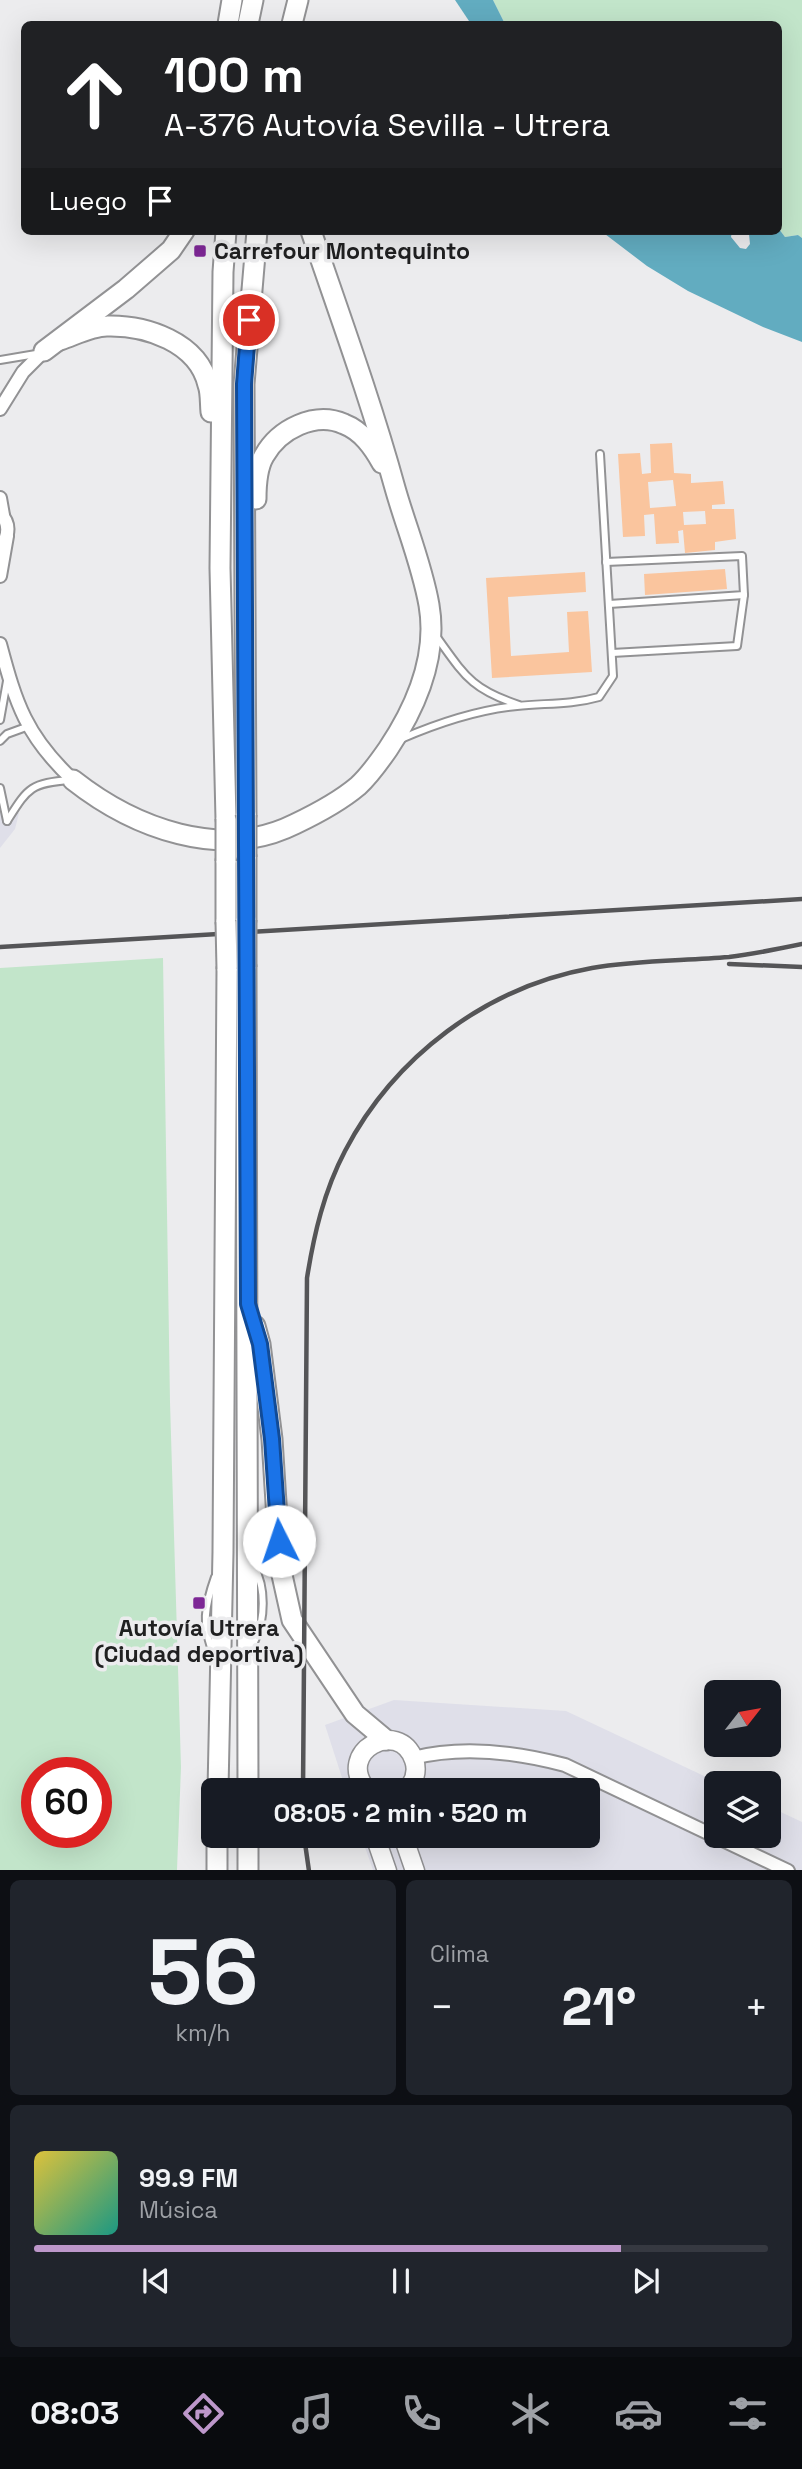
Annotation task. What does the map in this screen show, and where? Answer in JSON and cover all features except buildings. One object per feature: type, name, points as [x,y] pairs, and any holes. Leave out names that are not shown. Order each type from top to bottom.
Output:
[{"type":"main road","points":[[229,21],[235,0]]},
{"type":"main road","points":[[234,21],[235,0]]},
{"type":"main road","points":[[249,21],[253,0]]},
{"type":"main road","points":[[42,352],[171,250],[181,235]]},
{"type":"main road","points":[[226,235],[220,568],[226,922],[236,968],[248,1304],[248,1778]]},
{"type":"main road","points":[[218,1778],[236,968],[246,919],[244,384],[257,235]]},
{"type":"main road","points":[[73,780],[111,806],[155,826],[196,837],[239,841],[273,834],[314,815],[358,786],[372,771],[407,721],[421,690],[431,629],[429,606],[418,560],[355,359],[311,235]]},
{"type":"main road","points":[[60,340],[105,326],[142,329],[176,342],[202,370],[210,398],[220,568]]},
{"type":"main road","points":[[246,624],[253,584],[256,482],[264,456],[279,436],[304,422],[318,420],[345,424],[370,443],[396,492]]},
{"type":"main road","points":[[248,1304],[260,1344],[272,1439],[280,1566],[292,1620],[355,1714],[386,1740]]},
{"type":"main road","points":[[217,1848],[217,1870]]},
{"type":"main road","points":[[248,1848],[248,1870]]},
{"type":"street","points":[[0,409],[17,380],[42,352]]},
{"type":"street","points":[[0,498],[1,514],[7,525],[0,576]]},
{"type":"street","points":[[0,548],[7,536]]},
{"type":"street","points":[[0,644],[13,695],[39,745],[73,780]]},
{"type":"street","points":[[360,1778],[359,1761],[367,1747],[386,1740],[400,1743],[414,1758],[413,1778]]},
{"type":"street","points":[[414,1758],[426,1754],[493,1752],[530,1756],[565,1765],[786,1870]]},
{"type":"street","points":[[379,1848],[387,1870]]},
{"type":"street","points":[[406,1848],[415,1870]]},
{"type":"lane","points":[[0,360],[42,352]]},
{"type":"lane","points":[[392,742],[439,723],[497,708],[577,704],[599,698],[613,676],[600,454]]},
{"type":"lane","points":[[606,562],[742,556],[744,595],[737,646],[612,653]]},
{"type":"lane","points":[[609,604],[744,595]]},
{"type":"lane","points":[[431,629],[467,678],[490,695],[521,705]]},
{"type":"lane","points":[[0,720],[8,676]]},
{"type":"lane","points":[[0,744],[8,734],[29,726]]},
{"type":"lane","points":[[0,736],[0,744]]},
{"type":"lane","points":[[0,788],[7,821],[21,798],[34,786],[73,780]]},
{"type":"shaded area","points":[[0,813],[19,813],[15,829],[0,848]]},
{"type":"shaded area","points":[[394,1700],[566,1711],[704,1776],[704,1848],[781,1848],[781,1812],[802,1822],[802,1870],[373,1870],[365,1848],[600,1848],[600,1778],[342,1778],[325,1725]]},
{"type":"green space","points":[[493,0],[802,0],[802,238],[798,235],[785,237],[782,233],[782,21],[504,21]]},
{"type":"green space","points":[[163,958],[170,1402],[181,1767],[177,1870],[0,1870],[0,968]]},
{"type":"water","points":[[455,0],[493,0],[504,21],[469,21]]},
{"type":"water","points":[[782,233],[785,237],[798,235],[802,238],[802,342],[763,327],[688,291],[647,266],[606,235],[731,235],[740,248],[746,249],[750,244],[749,235]]},
{"type":"railway","points":[[0,947],[802,899]]},
{"type":"railway","points":[[303,1778],[307,1278],[313,1245],[331,1182],[365,1117],[389,1085],[447,1031],[480,1009],[516,991],[553,977],[609,965],[729,957],[802,944]]},
{"type":"railway","points":[[729,964],[802,967]]},
{"type":"railway","points":[[306,1848],[309,1870]]},
{"type":"place","name":"Carrefour Montequinto","points":[[200,251]]},
{"type":"place","name":"Autovía Utrera (Ciudad deportiva)","points":[[199,1603]]},
{"type":"route","points":[[249,320],[244,384],[248,1304],[260,1344],[272,1439],[279,1541]]}]
